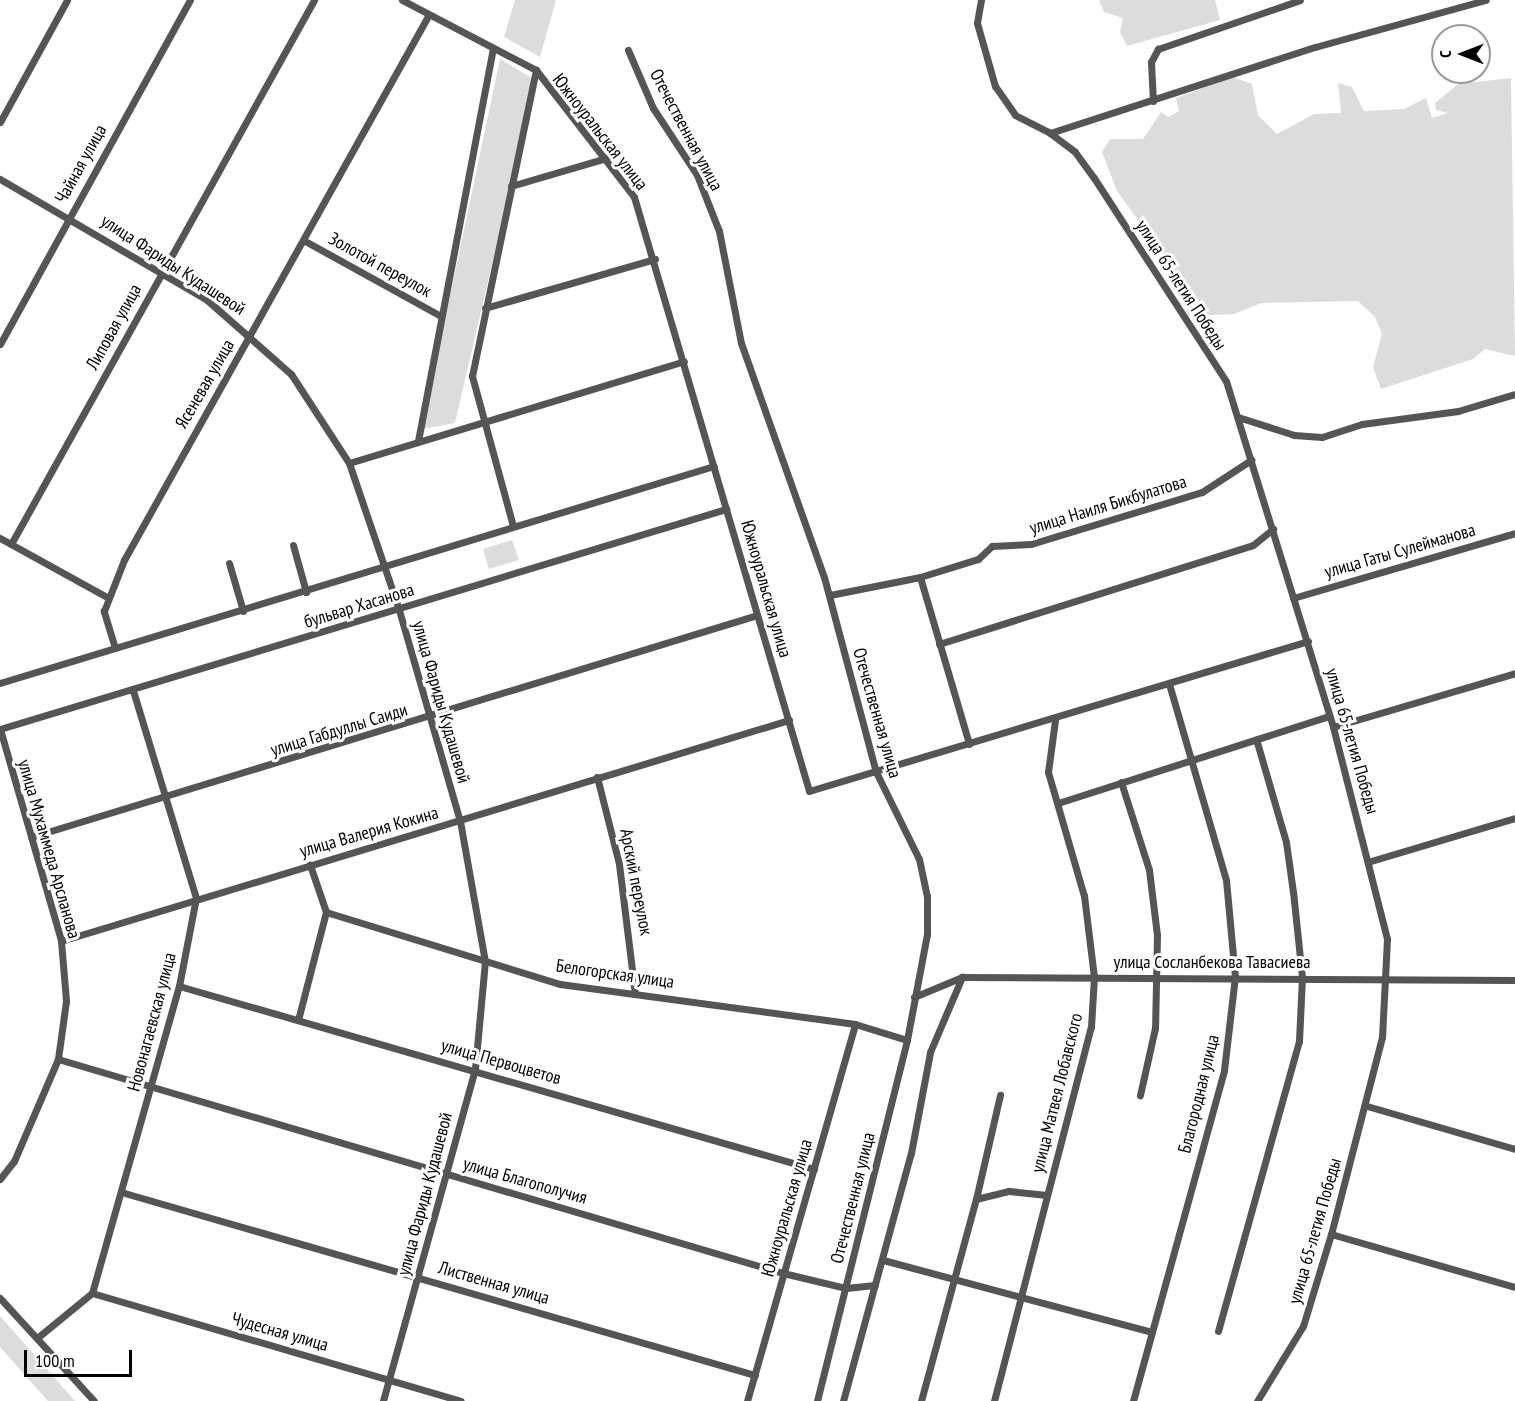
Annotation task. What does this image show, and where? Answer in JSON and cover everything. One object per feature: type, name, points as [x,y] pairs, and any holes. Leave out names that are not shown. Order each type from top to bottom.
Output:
[{"type":"street","points":[[0,122],[68,0]]},
{"type":"street","name":"Чайная улица","points":[[0,344],[190,0]]},
{"type":"street","name":"Липовая улица","points":[[11,544],[314,0]]},
{"type":"street","name":"Южноуральская улица","points":[[402,0],[428,16],[536,70],[634,197],[655,259],[809,791],[1170,687],[1308,641]]},
{"type":"street","name":"улица 65-летия Победы","points":[[981,0],[976,23],[995,86],[1015,115],[1050,133],[1075,152],[1226,381],[1333,727],[1371,861],[1387,939],[1388,978],[1367,1106],[1331,1234],[1303,1326],[1257,1401]]},
{"type":"street","points":[[1153,101],[1151,62],[1158,49],[1300,0]]},
{"type":"street","points":[[1050,133],[1316,46],[1486,0]]},
{"type":"street","name":"Ясеневая улица","points":[[107,597],[428,16]]},
{"type":"street","points":[[418,441],[439,315],[493,48]]},
{"type":"street","name":"Отечественная улица","points":[[628,50],[653,108],[697,175],[719,231],[741,342],[830,596],[876,772],[919,860],[927,896],[927,934],[907,1040],[817,1401]]},
{"type":"street","points":[[513,526],[472,376],[536,70]]},
{"type":"street","points":[[511,186],[606,158]]},
{"type":"street","name":"улица Фариды Кудашевой","points":[[0,179],[69,216],[162,271],[251,334],[309,395],[350,463],[399,610],[460,821],[485,961],[475,1069],[383,1401]]},
{"type":"street","name":"Золотой переулок","points":[[305,241],[439,315]]},
{"type":"street","points":[[485,308],[655,259]]},
{"type":"street","points":[[350,463],[684,361]]},
{"type":"street","points":[[1238,417],[1294,435],[1322,437],[1362,424],[1458,411],[1515,394]]},
{"type":"street","name":"улица Наиля Бикбулатова","points":[[830,596],[920,577],[978,558],[992,546],[1030,544],[1202,492],[1251,460]]},
{"type":"street","name":"бульвар Хасанова","points":[[0,683],[386,570],[513,526],[714,466]]},
{"type":"street","name":"бульвар Хасанова","points":[[0,729],[399,610],[726,509]]},
{"type":"street","points":[[939,644],[1253,545],[1273,530]]},
{"type":"street","name":"улица Гаты Сулейманова","points":[[1293,598],[1515,533]]},
{"type":"street","points":[[0,538],[107,597],[104,612],[115,648]]},
{"type":"street","points":[[293,545],[306,592]]},
{"type":"street","points":[[229,563],[243,610]]},
{"type":"street","points":[[920,577],[969,744]]},
{"type":"street","name":"улица Габдуллы Саиди","points":[[31,837],[430,718],[757,615]]},
{"type":"street","points":[[1333,727],[1515,673]]},
{"type":"street","name":"Благородная улица","points":[[1133,1401],[1150,1332],[1224,1070],[1235,977],[1226,880],[1170,687]]},
{"type":"street","name":"Новонагаевская улица","points":[[92,1293],[179,986],[196,898],[133,690]]},
{"type":"street","points":[[1058,803],[1191,758],[1329,716]]},
{"type":"street","name":"улица Валерия Кокина","points":[[61,941],[196,898],[460,821],[597,777],[789,720]]},
{"type":"street","name":"улица Матвея Лобавского","points":[[994,1401],[1091,1027],[1094,977],[1084,896],[1048,772],[1055,720]]},
{"type":"street","name":"улица Мухаммеда Арсланова","points":[[0,729],[61,941],[66,1001],[58,1059],[14,1161],[0,1179]]},
{"type":"street","points":[[1218,1331],[1287,1098],[1299,1041],[1302,977],[1286,842],[1256,739]]},
{"type":"street","name":"Арский переулок","points":[[597,777],[619,864],[635,994]]},
{"type":"street","points":[[1121,782],[1150,877],[1159,977],[1155,1028],[1140,1095]]},
{"type":"street","points":[[1371,861],[1515,818]]},
{"type":"street","points":[[298,1020],[326,912],[310,865]]},
{"type":"street","name":"Белогорская улица","points":[[326,912],[560,984],[855,1024],[907,1040]]},
{"type":"street","points":[[843,1401],[922,1110],[930,1052],[962,977]]},
{"type":"street","name":"улица Сосланбекова Тавасиева","points":[[914,997],[962,977],[1302,977],[1515,980]]},
{"type":"street","name":"улица Первоцветов","points":[[179,986],[475,1069],[814,1169]]},
{"type":"street","name":"Южноуральская улица","points":[[747,1401],[855,1024]]},
{"type":"street","name":"улица Благополучия","points":[[58,1059],[783,1273],[846,1288],[875,1285]]},
{"type":"street","points":[[921,1401],[976,1199],[1000,1095]]},
{"type":"street","points":[[1367,1106],[1515,1149]]},
{"type":"street","points":[[976,1199],[1009,1191],[1047,1195]]},
{"type":"street","name":"Лиственная улица","points":[[121,1192],[755,1375]]},
{"type":"street","points":[[1331,1234],[1515,1287]]},
{"type":"street","points":[[883,1260],[953,1277],[1020,1298],[1150,1332]]},
{"type":"street","points":[[37,1338],[92,1293]]},
{"type":"street","name":"Чудесная улица","points":[[92,1293],[461,1401]]},
{"type":"street","points":[[0,1298],[94,1401]]},
{"type":"shaded area","points":[[515,0],[556,0],[540,57],[504,37]]},
{"type":"shaded area","points":[[1099,0],[1215,0],[1220,20],[1127,46],[1120,32],[1123,18],[1104,12]]},
{"type":"shaded area","points":[[500,59],[535,80],[455,423],[422,429]]},
{"type":"shaded area","points":[[1232,77],[1252,84],[1258,115],[1277,134],[1314,114],[1341,113],[1338,83],[1352,87],[1364,111],[1404,109],[1426,98],[1432,118],[1448,113],[1436,110],[1435,103],[1458,84],[1491,84],[1491,80],[1511,78],[1515,356],[1485,349],[1473,359],[1381,389],[1373,367],[1382,334],[1375,317],[1358,301],[1261,303],[1234,314],[1188,316],[1174,270],[1117,191],[1102,152],[1110,139],[1143,139],[1161,112],[1168,117],[1179,111],[1176,98]]},
{"type":"shaded area","points":[[512,540],[519,560],[489,569],[483,549]]},
{"type":"shaded area","points":[[0,1316],[75,1401],[48,1401],[0,1347]]}]
